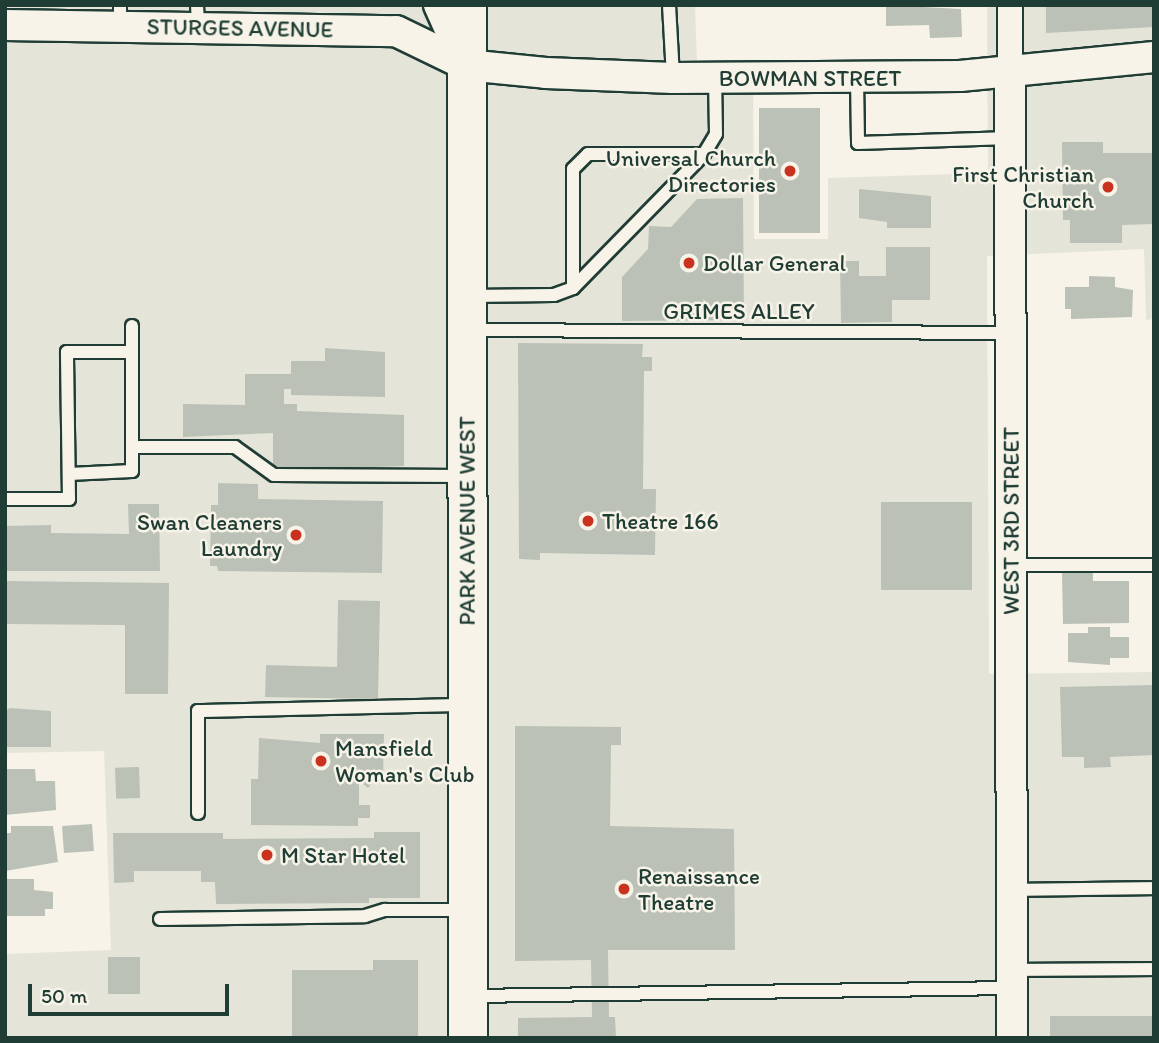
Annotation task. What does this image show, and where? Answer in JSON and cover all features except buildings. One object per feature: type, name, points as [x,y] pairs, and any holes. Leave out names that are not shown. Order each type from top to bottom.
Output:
[{"type":"main road","name":"PARK AVENUE WEST","points":[[467,5],[468,1038]]},
{"type":"street","points":[[439,5],[466,65]]},
{"type":"street","name":"WEST 3RD STREET","points":[[1010,5],[1012,1038]]},
{"type":"street","name":"STURGES AVENUE","points":[[5,25],[120,15],[197,16],[396,31],[466,65]]},
{"type":"street","name":"BOWMAN STREET","points":[[466,65],[546,73],[673,78],[857,78],[960,76],[1154,57]]},
{"type":"lane","points":[[669,5],[673,78]]},
{"type":"lane","points":[[857,78],[858,143],[1010,138]]},
{"type":"lane","points":[[466,313],[554,295],[573,288],[704,154],[716,134],[715,79]]},
{"type":"lane","points":[[573,288],[573,169],[588,154],[704,154]]},
{"type":"lane","name":"GRIMES ALLEY","points":[[466,313],[1011,333]]},
{"type":"lane","points":[[69,474],[132,471],[132,326]]},
{"type":"lane","points":[[5,499],[69,499],[67,352],[132,352]]},
{"type":"lane","points":[[132,447],[235,447],[274,475],[467,476]]},
{"type":"lane","points":[[1011,565],[1154,565]]},
{"type":"lane","points":[[198,813],[198,711],[467,705]]},
{"type":"lane","points":[[1012,890],[1154,888]]},
{"type":"lane","points":[[160,919],[365,916],[385,910],[468,910]]},
{"type":"lane","points":[[468,996],[1012,979],[1154,969]]},
{"type":"shaded area","points":[[5,5],[695,5],[697,61],[753,60],[754,239],[828,239],[828,178],[988,173],[987,5],[1154,5],[1154,319],[1146,320],[1144,249],[987,256],[989,674],[1154,672],[1154,1038],[5,1038],[5,954],[111,950],[104,751],[5,753]]},
{"type":"place","name":"Universal Church Directories","points":[[790,171]]},
{"type":"place","name":"First Christian Church","points":[[1108,187]]},
{"type":"place","name":"Dollar General","points":[[689,263]]},
{"type":"place","name":"Theatre 166","points":[[588,521]]},
{"type":"place","name":"Swan Cleaners Laundry","points":[[296,535]]},
{"type":"place","name":"Mansfield Woman's Club","points":[[321,761]]},
{"type":"place","name":"M Star Hotel","points":[[267,855]]},
{"type":"place","name":"Renaissance Theatre","points":[[624,889]]}]
